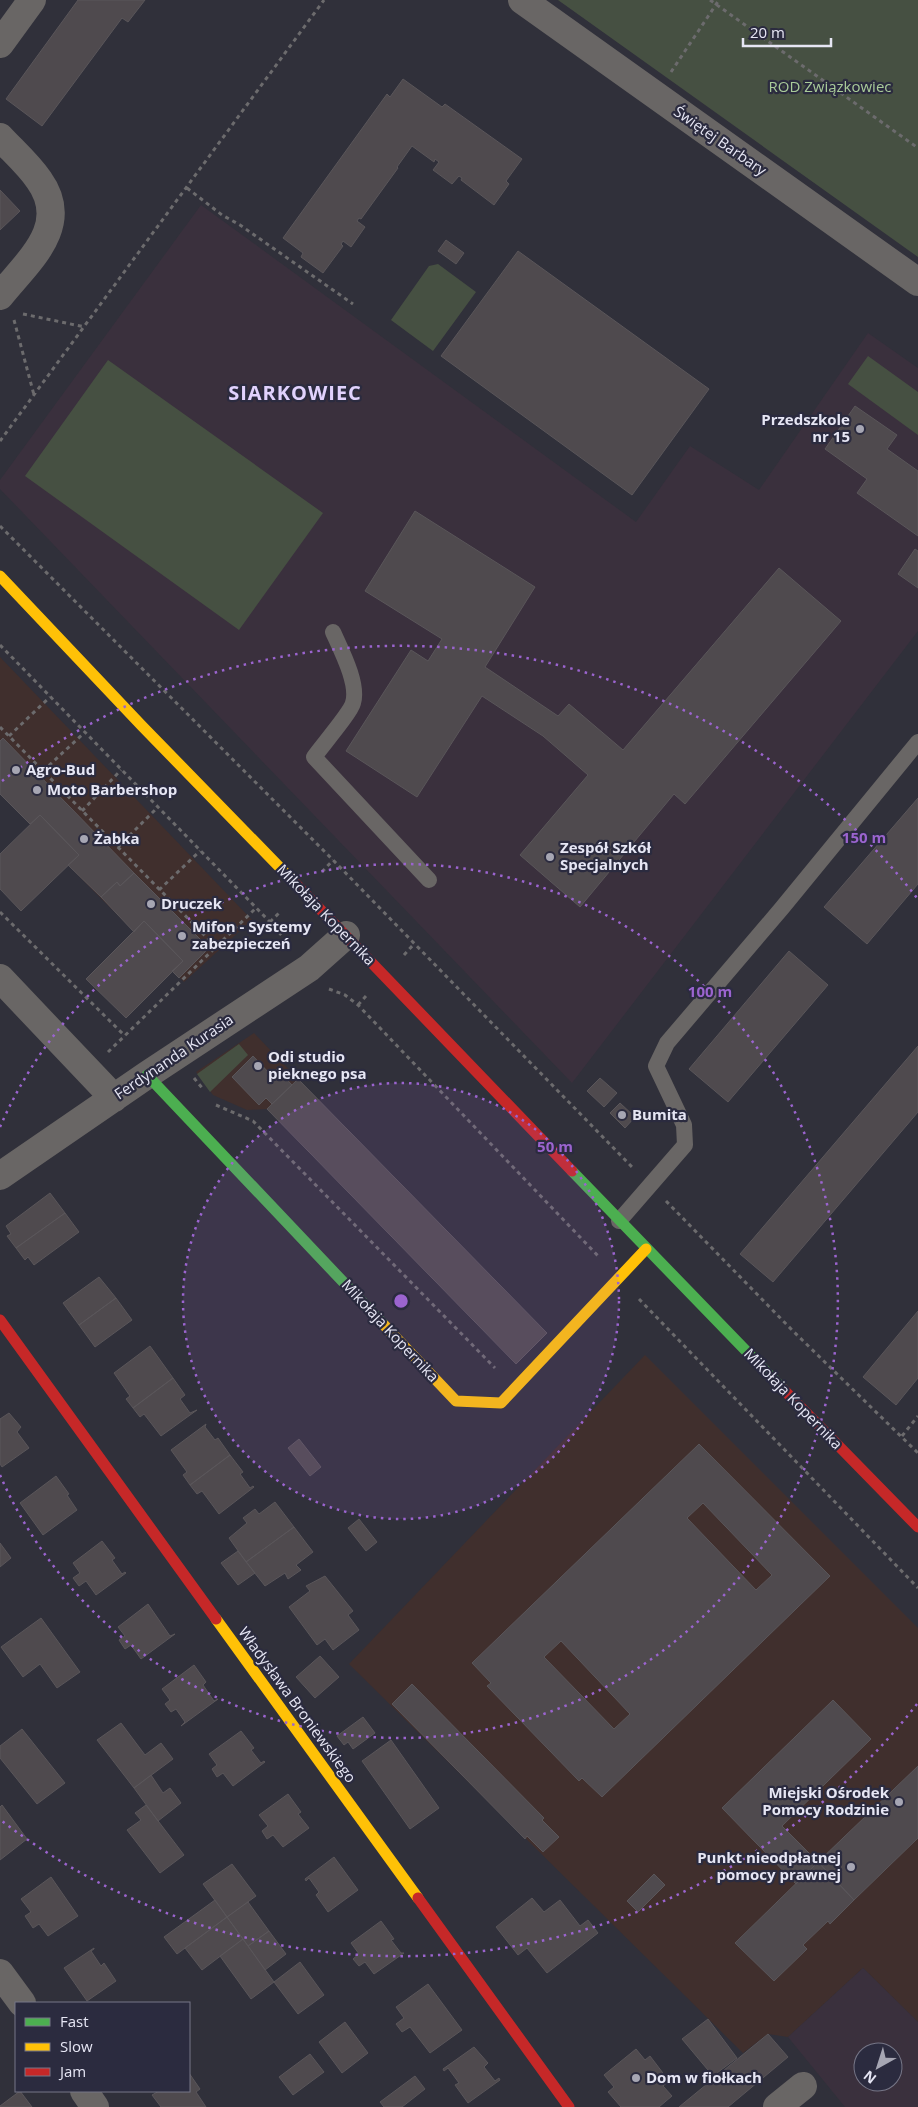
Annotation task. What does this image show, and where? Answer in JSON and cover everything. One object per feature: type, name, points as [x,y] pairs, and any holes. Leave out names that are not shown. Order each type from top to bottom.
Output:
[{"type":"street","points":[[0,44],[32,0]]},
{"type":"street","name":"Świętej Barbary","points":[[522,0],[918,282]]},
{"type":"street","points":[[0,136],[39,180],[49,198],[52,218],[47,237],[6,304]]},
{"type":"street","name":"Mikołaja Kopernika","points":[[2,581],[346,935],[646,1249],[918,1527]]},
{"type":"street","name":"Ferdynanda Kurasia","points":[[0,1176],[147,1074],[309,968],[346,935]]},
{"type":"street","points":[[0,978],[114,1098]]},
{"type":"street","name":"Mikołaja Kopernika","points":[[147,1074],[456,1401],[501,1403],[646,1249]]},
{"type":"street","name":"Władysława Broniewskiego","points":[[0,1320],[569,2107]]},
{"type":"street","points":[[0,1973],[21,2002]]},
{"type":"street","points":[[777,2107],[803,2086]]},
{"type":"street","points":[[85,2092],[96,2107]]},
{"type":"lane","points":[[334,632],[350,673],[354,690],[353,704],[314,757],[429,880]]},
{"type":"lane","points":[[619,1221],[685,1145],[684,1126],[656,1066],[667,1043],[782,908],[918,742]]},
{"type":"path","points":[[0,441],[85,328],[324,0]]},
{"type":"path","points":[[710,0],[918,148]]},
{"type":"path","points":[[655,96],[719,0]]},
{"type":"path","points":[[187,188],[222,216],[240,224],[353,304]]},
{"type":"path","points":[[6,304],[34,395]]},
{"type":"path","points":[[21,314],[85,328]]},
{"type":"path","points":[[0,526],[334,860],[636,1171]]},
{"type":"path","points":[[0,645],[270,922],[295,951]]},
{"type":"path","points":[[9,736],[50,697]]},
{"type":"path","points":[[0,727],[216,947]]},
{"type":"path","points":[[43,772],[84,733]]},
{"type":"path","points":[[82,811],[122,770]]},
{"type":"path","points":[[118,847],[157,808]]},
{"type":"path","points":[[159,890],[200,851]]},
{"type":"path","points":[[318,875],[334,860]]},
{"type":"path","points":[[270,922],[286,906]]},
{"type":"path","points":[[104,1055],[256,908]]},
{"type":"path","points":[[0,912],[125,1036]]},
{"type":"path","points":[[400,959],[414,944]]},
{"type":"path","points":[[326,987],[345,995],[358,1005],[605,1264]]},
{"type":"path","points":[[358,1005],[369,993]]},
{"type":"path","points":[[190,1071],[207,1095]]},
{"type":"path","points":[[213,1103],[253,1121],[515,1388]]},
{"type":"path","points":[[662,1197],[792,1330],[902,1436],[918,1454]]},
{"type":"path","points":[[636,1295],[918,1588]]},
{"type":"path","points":[[902,1436],[918,1416]]},
{"type":"shaded area","name":"Zespół Szkół Specjalnych","points":[[201,205],[636,522],[690,446],[759,490],[868,333],[918,368],[918,631],[572,1083],[0,489],[0,480]]},
{"type":"shaded area","points":[[0,657],[252,920],[184,982],[68,865],[79,854],[40,815],[30,824],[0,794]]},
{"type":"shaded area","points":[[254,1033],[298,1079],[267,1109],[247,1110],[213,1095],[196,1072]]},
{"type":"shaded area","points":[[645,1355],[918,1628],[918,2022],[863,1968],[788,2037],[768,2034],[743,2053],[349,1664]]},
{"type":"shaded area","points":[[863,1968],[918,2022],[918,2107],[845,2107],[788,2037]]},
{"type":"green space","name":"ROD Związkowiec","points":[[558,0],[918,0],[918,257]]},
{"type":"green space","points":[[438,264],[476,292],[433,351],[391,320],[429,266]]},
{"type":"green space","points":[[868,356],[918,392],[918,435],[848,384]]},
{"type":"green space","points":[[108,360],[323,513],[239,630],[25,476]]},
{"type":"green space","points":[[239,1044],[248,1055],[210,1092],[197,1074]]},
{"type":"building","points":[[78,0],[145,0],[128,22],[122,18],[42,126],[6,99]]},
{"type":"building","points":[[403,79],[442,107],[445,104],[522,159],[506,181],[509,184],[494,205],[461,180],[462,178],[459,176],[452,184],[433,170],[439,162],[435,159],[434,162],[412,146],[361,219],[359,218],[357,221],[365,227],[351,247],[343,241],[341,244],[343,246],[323,273],[301,257],[303,253],[283,238],[387,94],[390,97]]},
{"type":"building","points":[[0,190],[20,211],[0,230]]},
{"type":"building","points":[[446,240],[464,253],[456,264],[438,251]]},
{"type":"building","points":[[518,251],[709,389],[632,495],[441,356]]},
{"type":"building","points":[[855,406],[897,435],[887,449],[918,471],[918,536],[857,493],[867,479],[825,449]]},
{"type":"building","points":[[415,511],[535,587],[485,667],[558,716],[569,704],[623,750],[779,568],[841,621],[685,804],[674,794],[580,907],[520,855],[588,775],[543,736],[482,696],[417,797],[346,751],[411,650],[428,661],[442,639],[365,591]]},
{"type":"building","points":[[915,549],[918,551],[918,588],[898,574]]},
{"type":"building","points":[[3,738],[134,873],[120,886],[117,882],[101,897],[68,865],[79,855],[40,815],[30,824],[0,794],[0,741]]},
{"type":"building","points":[[918,798],[918,884],[867,944],[824,907]]},
{"type":"building","points":[[40,815],[79,855],[21,911],[0,889],[0,854]]},
{"type":"building","points":[[134,873],[209,948],[179,978],[172,971],[183,961],[144,921],[134,932],[101,897],[117,882],[120,886]]},
{"type":"building","points":[[144,921],[183,961],[126,1018],[86,979]]},
{"type":"building","points":[[789,951],[828,985],[728,1102],[689,1069]]},
{"type":"building","points":[[918,1046],[918,1112],[773,1282],[740,1254]]},
{"type":"building","points":[[253,1056],[271,1075],[277,1069],[292,1085],[272,1104],[266,1098],[259,1105],[232,1077]]},
{"type":"building","points":[[600,1078],[617,1093],[604,1107],[587,1091]]},
{"type":"building","points":[[298,1079],[547,1333],[516,1364],[267,1109]]},
{"type":"building","points":[[620,1103],[635,1117],[625,1128],[610,1113]]},
{"type":"building","points":[[50,1193],[65,1213],[16,1248],[7,1236],[11,1234],[6,1226]]},
{"type":"building","points":[[65,1213],[79,1232],[34,1265],[28,1257],[25,1260],[16,1248]]},
{"type":"building","points":[[99,1277],[116,1298],[79,1325],[63,1303]]},
{"type":"building","points":[[116,1298],[132,1320],[95,1347],[79,1325]]},
{"type":"building","points":[[918,1311],[918,1378],[896,1405],[863,1377]]},
{"type":"building","points":[[150,1346],[173,1378],[133,1408],[126,1399],[130,1396],[114,1373]]},
{"type":"building","points":[[173,1378],[185,1395],[180,1399],[190,1413],[197,1410],[161,1436],[144,1414],[140,1417],[133,1408]]},
{"type":"building","points":[[9,1413],[21,1427],[17,1432],[29,1448],[2,1467],[0,1464],[0,1419]]},
{"type":"building","points":[[206,1424],[205,1427],[215,1440],[218,1438],[230,1455],[190,1485],[183,1475],[187,1472],[171,1450]]},
{"type":"building","points":[[299,1439],[321,1467],[310,1476],[288,1448]]},
{"type":"building","points":[[699,1444],[830,1576],[602,1797],[582,1778],[579,1781],[487,1686],[491,1683],[472,1663]],"holes":[[[703,1503],[772,1575],[756,1590],[687,1518]],[[561,1641],[630,1714],[614,1729],[544,1657]]]},
{"type":"building","points":[[230,1455],[243,1472],[240,1474],[250,1488],[254,1487],[219,1514],[202,1491],[197,1494],[190,1485]]},
{"type":"building","points":[[56,1476],[69,1494],[67,1495],[77,1510],[43,1535],[20,1503]]},
{"type":"building","points":[[275,1502],[294,1527],[246,1562],[229,1538],[247,1523],[243,1518],[255,1509],[259,1514]]},
{"type":"building","points":[[359,1519],[377,1542],[366,1551],[348,1528]]},
{"type":"building","points":[[294,1527],[313,1552],[296,1565],[301,1570],[288,1579],[285,1573],[265,1586],[246,1562]]},
{"type":"building","points":[[102,1541],[115,1558],[112,1560],[122,1574],[126,1573],[96,1595],[86,1581],[79,1586],[73,1578],[80,1573],[73,1563]]},
{"type":"building","points":[[0,1543],[11,1558],[0,1567]]},
{"type":"building","points":[[238,1551],[255,1573],[238,1585],[221,1563]]},
{"type":"building","points":[[325,1576],[353,1611],[348,1615],[359,1630],[333,1650],[325,1639],[317,1645],[289,1607],[310,1591],[306,1586]]},
{"type":"building","points":[[148,1604],[170,1636],[175,1634],[141,1659],[131,1645],[125,1649],[119,1640],[125,1636],[118,1627]]},
{"type":"building","points":[[41,1618],[80,1672],[57,1688],[40,1664],[23,1677],[1,1647]]},
{"type":"building","points":[[320,1656],[339,1677],[315,1698],[296,1677]]},
{"type":"building","points":[[194,1665],[206,1682],[203,1685],[214,1701],[218,1699],[181,1726],[185,1722],[176,1709],[171,1712],[165,1704],[170,1700],[162,1689]]},
{"type":"building","points":[[412,1684],[544,1818],[542,1820],[559,1837],[543,1852],[527,1836],[525,1839],[392,1704]]},
{"type":"building","points":[[833,1700],[871,1739],[782,1826],[818,1862],[796,1884],[722,1808]]},
{"type":"building","points":[[363,1717],[375,1733],[353,1749],[348,1742],[344,1745],[337,1736]]},
{"type":"building","points":[[121,1723],[145,1755],[161,1743],[173,1759],[134,1788],[97,1740]]},
{"type":"building","points":[[22,1729],[65,1783],[37,1804],[0,1758],[0,1746]]},
{"type":"building","points":[[241,1731],[254,1748],[251,1750],[261,1763],[265,1762],[233,1786],[223,1773],[217,1777],[212,1769],[217,1765],[209,1754]]},
{"type":"building","points":[[391,1740],[439,1808],[410,1829],[362,1761]]},
{"type":"building","name":"Miejski Ośrodek Pomocy Rodzinie","points":[[918,1766],[918,1838],[854,1900],[818,1862]]},
{"type":"building","points":[[151,1775],[163,1793],[170,1788],[181,1803],[158,1821],[134,1788]]},
{"type":"building","points":[[288,1794],[301,1812],[298,1814],[309,1828],[283,1847],[273,1835],[267,1839],[262,1831],[268,1826],[259,1815]]},
{"type":"building","points":[[2,1805],[27,1839],[0,1860],[0,1807]]},
{"type":"building","points":[[146,1805],[184,1855],[160,1873],[127,1830],[141,1820],[135,1813]]},
{"type":"building","points":[[334,1857],[358,1890],[328,1912],[316,1895],[319,1892],[309,1878],[306,1881],[305,1879]]},
{"type":"building","points":[[818,1862],[854,1900],[830,1924],[828,1921],[803,1945],[807,1949],[774,1981],[735,1943]]},
{"type":"building","points":[[232,1864],[256,1896],[227,1917],[203,1884]]},
{"type":"building","points":[[654,1874],[665,1885],[638,1912],[627,1901]]},
{"type":"building","points":[[51,1877],[78,1916],[48,1936],[39,1924],[33,1928],[25,1916],[31,1912],[21,1899]]},
{"type":"building","points":[[532,1898],[544,1912],[560,1900],[580,1926],[588,1920],[598,1933],[547,1973],[527,1948],[518,1955],[496,1927]]},
{"type":"building","points":[[215,1900],[227,1917],[177,1954],[164,1937]]},
{"type":"building","points":[[248,1902],[269,1931],[248,1946],[227,1917]]},
{"type":"building","points":[[227,1917],[243,1939],[202,1970],[185,1948]]},
{"type":"building","points":[[381,1921],[394,1939],[391,1940],[401,1953],[404,1953],[374,1974],[365,1962],[359,1966],[353,1959],[359,1954],[351,1943]]},
{"type":"building","points":[[269,1931],[286,1954],[265,1970],[248,1946]]},
{"type":"building","points":[[243,1939],[274,1982],[251,1999],[220,1956]]},
{"type":"building","points":[[94,1948],[91,1951],[101,1966],[104,1963],[116,1981],[87,2001],[64,1968]]},
{"type":"building","points":[[300,1962],[324,1995],[298,2014],[274,1982]]},
{"type":"building","points":[[428,1984],[462,2030],[430,2053],[410,2027],[402,2032],[396,2024],[404,2018],[396,2007]]},
{"type":"building","points":[[708,2019],[737,2058],[713,2076],[682,2039]]},
{"type":"building","points":[[345,2022],[368,2053],[342,2073],[319,2042]]},
{"type":"building","points":[[768,2034],[788,2057],[728,2107],[679,2107]]},
{"type":"building","points":[[474,2047],[488,2063],[484,2067],[495,2081],[499,2078],[500,2080],[468,2103],[455,2085],[459,2083],[448,2068],[444,2071],[443,2069]]},
{"type":"building","name":"Dom w fiołkach","points":[[636,2049],[645,2060],[650,2056],[669,2081],[663,2086],[672,2096],[659,2107],[621,2107],[608,2092],[614,2087],[604,2075]]},
{"type":"building","points":[[310,2054],[324,2072],[293,2095],[279,2077]]},
{"type":"building","points":[[190,2074],[200,2089],[196,2092],[206,2107],[161,2107],[152,2095],[157,2092],[190,2092]]},
{"type":"building","points":[[415,2076],[425,2089],[402,2107],[384,2107],[380,2102]]},
{"type":"building","points":[[21,2092],[32,2107],[0,2107]]},
{"type":"traffic: fast","points":[[147,1075],[384,1325]]},
{"type":"traffic: fast","points":[[572,1171],[783,1389]]},
{"type":"traffic: slow","points":[[0,576],[292,880]]},
{"type":"traffic: slow","points":[[384,1325],[456,1401],[501,1403],[646,1249]]},
{"type":"traffic: slow","points":[[216,1619],[418,1898]]},
{"type":"traffic: jam","points":[[292,880],[572,1171]]},
{"type":"traffic: jam","points":[[0,1320],[216,1619]]},
{"type":"traffic: jam","points":[[783,1389],[918,1527]]},
{"type":"traffic: jam","points":[[418,1898],[569,2107]]},
{"type":"place","name":"Przedszkole nr 15","points":[[860,429]]},
{"type":"place","name":"Agro-Bud","points":[[16,770]]},
{"type":"place","name":"Moto Barbershop","points":[[37,790]]},
{"type":"place","name":"Żabka","points":[[84,839]]},
{"type":"place","name":"Zespół Szkół Specjalnych","points":[[550,857]]},
{"type":"place","name":"Druczek","points":[[151,904]]},
{"type":"place","name":"Mifon - Systemy zabezpieczeń","points":[[182,936]]},
{"type":"place","name":"Odi studio pieknego psa","points":[[258,1066]]},
{"type":"place","name":"Bumita","points":[[622,1115]]},
{"type":"place","name":"Miejski Ośrodek Pomocy Rodzinie","points":[[899,1802]]},
{"type":"place","name":"Punkt nieodpłatnej pomocy prawnej","points":[[851,1867]]},
{"type":"place","name":"Dom w fiołkach","points":[[636,2078]]},
{"type":"district","name":"SIARKOWIEC","points":[[295,393]]}]
